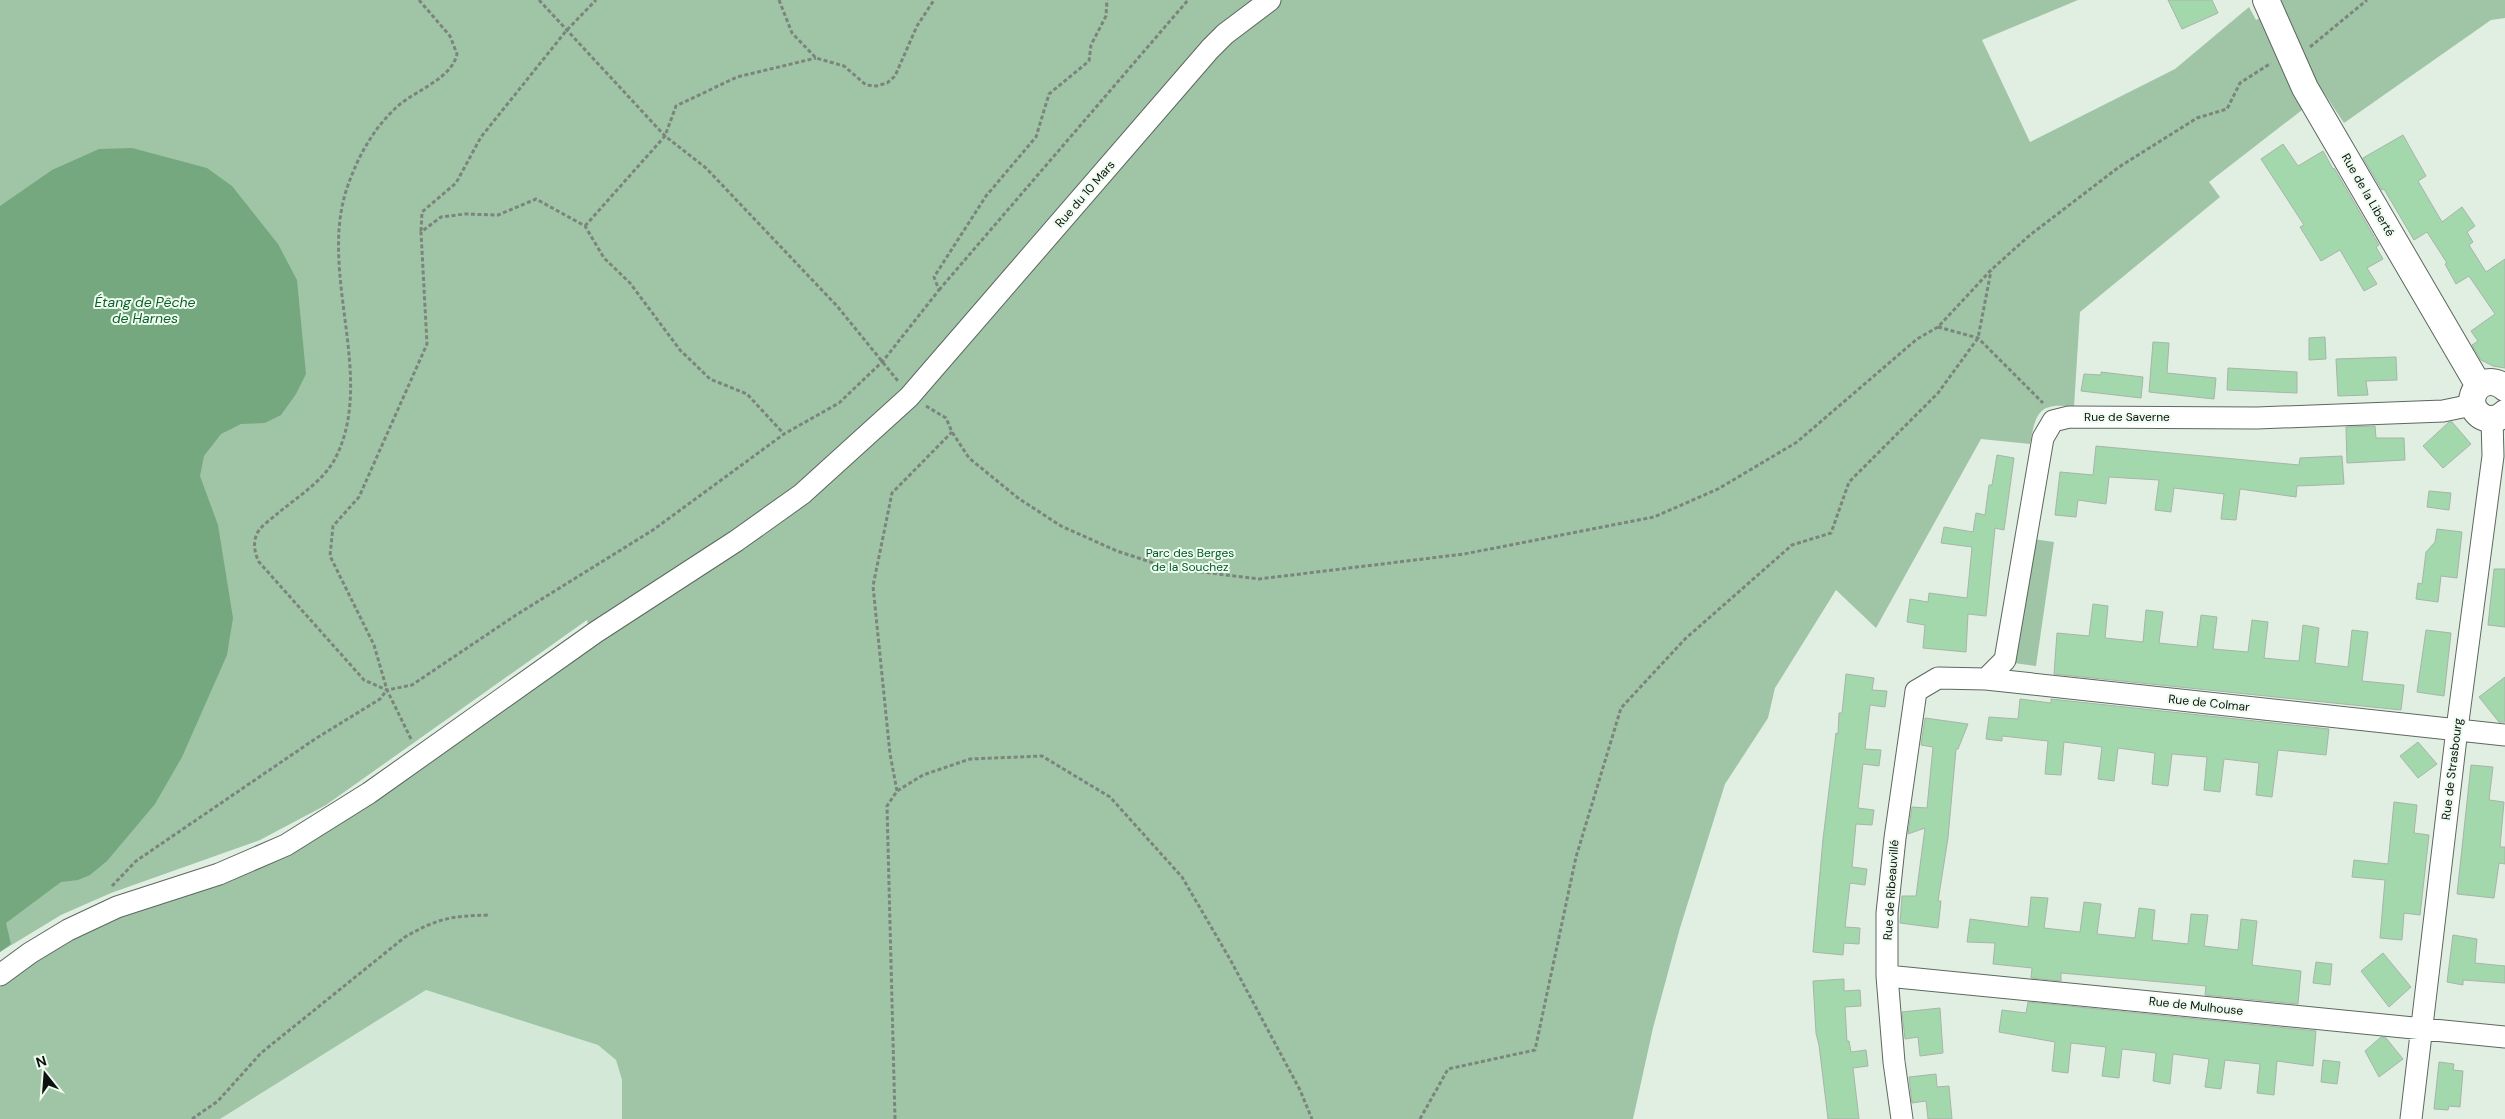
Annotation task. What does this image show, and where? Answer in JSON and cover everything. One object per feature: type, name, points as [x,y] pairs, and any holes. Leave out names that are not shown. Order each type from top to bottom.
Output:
[{"type":"street","name":"Rue du 10 Mars","points":[[0,975],[30,953],[117,907],[219,874],[286,845],[420,758],[596,632],[736,542],[802,494],[909,397],[1210,49],[1225,34],[1270,0]]},
{"type":"street","name":"Rue de la Liberté","points":[[2266,0],[2305,88],[2491,417]]},
{"type":"street","points":[[2491,417],[2495,382],[2505,388]]},
{"type":"street","name":"Rue de Saverne","points":[[2053,420],[2069,417],[2257,418],[2444,411],[2491,417]]},
{"type":"street","name":"Rue de Strasbourg","points":[[2411,1119],[2457,729],[2491,417]]},
{"type":"street","points":[[1986,679],[2005,660],[2043,438],[2053,420]]},
{"type":"street","name":"Rue de Colmar","points":[[1916,691],[1938,678],[1986,679],[2505,734]]},
{"type":"street","name":"Rue de Ribeauvillé","points":[[1902,1119],[1894,1062],[1887,976],[1887,913],[1896,828],[1916,691]]},
{"type":"street","name":"Rue de Mulhouse","points":[[1887,976],[2505,1037]]},
{"type":"path","points":[[419,0],[450,36],[457,54],[453,67],[399,106],[367,141],[342,206],[338,260],[351,396],[347,432],[335,459],[319,479],[265,524],[256,535],[255,546],[259,562],[364,680],[387,690],[412,684],[438,669],[516,615],[653,530],[784,434],[840,403],[883,361],[940,290],[1188,0]]},
{"type":"path","points":[[539,0],[665,136],[706,168],[836,306],[883,361],[909,397],[946,418],[952,432],[969,458],[1018,498],[1061,526],[1117,550],[1169,568],[1260,579],[1464,554],[1654,517],[1718,489],[1796,442],[1917,339],[1938,327],[1991,270],[2030,235],[2119,167],[2197,118],[2227,108],[2240,83],[2279,58],[2284,69],[2305,60],[2301,52],[2318,42],[2367,0]]},
{"type":"path","points":[[420,758],[387,690],[374,645],[330,556],[333,526],[359,497],[427,344],[421,232],[422,212],[456,183],[480,137],[566,31],[596,0]]},
{"type":"path","points":[[779,0],[792,33],[816,58]]},
{"type":"path","points":[[585,226],[665,136],[676,106],[736,77],[816,58],[844,66],[866,85],[876,86],[887,83],[895,76],[917,26],[934,0]]},
{"type":"path","points":[[940,290],[934,277],[986,196],[1036,137],[1048,94],[1090,61],[1091,45],[1106,16],[1107,0]]},
{"type":"path","points":[[421,232],[441,217],[465,214],[498,215],[536,199],[585,226],[604,258],[630,283],[680,350],[710,378],[747,394],[784,434]]},
{"type":"path","points":[[1420,1119],[1448,1069],[1535,1050],[1576,857],[1621,708],[1685,638],[1792,544],[1831,532],[1849,482],[1938,393],[1978,338],[1991,270]]},
{"type":"path","points":[[1938,327],[1978,338],[2041,399],[2053,420]]},
{"type":"path","points":[[897,791],[890,754],[873,586],[892,493],[952,432]]},
{"type":"path","points":[[93,918],[100,896],[136,861],[334,726],[380,699],[387,690]]},
{"type":"path","points":[[895,1119],[886,829],[887,806],[897,791],[923,775],[970,759],[1042,756],[1110,797],[1182,876],[1291,1073],[1312,1119]]},
{"type":"path","points":[[192,1119],[218,1101],[261,1053],[405,937],[430,922],[452,916],[489,915]]},
{"type":"shaded area","points":[[426,990],[598,1045],[616,1060],[622,1080],[622,1119],[220,1119]]},
{"type":"green space","name":"Parc des Berges de la Souchez","points":[[0,0],[2078,0],[1982,40],[2030,142],[2175,69],[2249,7],[2256,20],[2282,7],[2279,0],[2505,0],[2505,18],[2491,20],[2344,123],[2324,93],[2209,182],[2220,197],[2080,312],[2074,407],[2053,406],[2041,412],[2034,424],[2030,444],[1981,439],[1876,628],[1836,590],[1775,688],[1768,718],[1725,784],[1680,928],[1653,1028],[1633,1119],[622,1119],[622,1080],[616,1060],[598,1045],[426,990],[220,1119],[0,1119],[0,987],[53,948],[103,923],[189,894],[592,644],[587,620],[326,805],[260,840],[111,893],[61,915],[0,952]]},
{"type":"green space","points":[[2033,539],[2054,542],[2036,666],[2014,663]]},
{"type":"water","name":"Étang de Pêche de Harnes","points":[[132,148],[207,168],[232,186],[278,244],[297,280],[306,374],[296,394],[281,415],[265,423],[241,424],[221,434],[204,456],[200,476],[218,525],[233,618],[227,655],[182,757],[155,804],[107,861],[90,875],[78,880],[61,882],[6,923],[11,944],[0,952],[0,206],[52,170],[99,149]]},
{"type":"building","points":[[2168,0],[2212,0],[2218,13],[2182,29]]},
{"type":"building","points":[[2403,135],[2426,176],[2418,181],[2442,222],[2462,207],[2475,226],[2467,232],[2473,242],[2469,245],[2486,272],[2505,259],[2505,368],[2493,366],[2481,360],[2472,345],[2478,341],[2471,331],[2495,314],[2469,276],[2456,284],[2445,264],[2447,263],[2427,232],[2414,240],[2363,158]]},
{"type":"building","points":[[2283,144],[2298,166],[2323,151],[2379,245],[2376,247],[2383,259],[2367,268],[2377,284],[2364,291],[2340,250],[2321,261],[2300,227],[2304,225],[2261,159]]},
{"type":"building","points":[[2325,337],[2326,359],[2309,360],[2309,338]]},
{"type":"building","points":[[2153,342],[2169,343],[2167,373],[2216,378],[2214,399],[2149,392]]},
{"type":"building","points":[[2396,357],[2397,380],[2366,381],[2368,395],[2338,396],[2336,359]]},
{"type":"building","points":[[2228,368],[2297,372],[2297,393],[2227,390]]},
{"type":"building","points":[[2101,372],[2143,377],[2141,398],[2081,391],[2084,374],[2101,375]]},
{"type":"building","points":[[2449,422],[2452,422],[2471,444],[2443,468],[2423,446]]},
{"type":"building","points":[[2375,426],[2376,438],[2404,438],[2405,460],[2347,463],[2346,427]]},
{"type":"building","points":[[2096,446],[2299,465],[2300,458],[2342,456],[2344,484],[2297,486],[2296,497],[2240,489],[2236,520],[2221,519],[2224,494],[2174,488],[2171,512],[2155,510],[2159,480],[2109,477],[2106,504],[2078,500],[2076,517],[2055,515],[2060,472],[2093,475]]},
{"type":"building","points":[[1997,455],[2014,458],[2004,530],[1995,528],[1986,616],[1968,614],[1966,652],[1923,648],[1925,625],[1907,622],[1910,599],[1928,602],[1929,593],[1967,598],[1972,547],[1941,543],[1944,527],[1973,532],[1976,513],[1985,515],[1989,485],[1992,485]]},
{"type":"building","points":[[2429,491],[2451,493],[2449,510],[2427,507]]},
{"type":"building","points":[[2437,529],[2462,532],[2457,578],[2441,576],[2438,602],[2416,599],[2418,583],[2422,584],[2426,552],[2435,542]]},
{"type":"building","points":[[2494,569],[2505,569],[2505,627],[2488,625]]},
{"type":"building","points":[[2093,604],[2108,606],[2105,638],[2143,642],[2146,610],[2163,612],[2159,643],[2197,647],[2201,615],[2217,617],[2213,649],[2248,652],[2252,620],[2268,622],[2264,658],[2299,661],[2303,625],[2319,628],[2315,663],[2348,667],[2352,630],[2368,632],[2362,681],[2404,685],[2401,710],[2054,674],[2057,633],[2089,636]]},
{"type":"building","points":[[2426,630],[2451,633],[2444,696],[2417,692]]},
{"type":"building","points":[[1846,674],[1874,678],[1872,690],[1887,691],[1885,707],[1870,705],[1865,749],[1881,750],[1879,766],[1863,764],[1858,808],[1874,810],[1872,825],[1856,824],[1852,867],[1867,869],[1865,885],[1850,883],[1845,927],[1860,928],[1859,944],[1844,943],[1843,955],[1813,952],[1823,839],[1836,733],[1838,734],[1839,713],[1842,713]]},
{"type":"building","points":[[2505,677],[2505,722],[2499,722],[2479,697]]},
{"type":"building","points":[[2020,699],[2051,703],[2051,699],[2329,729],[2326,755],[2278,750],[2272,797],[2256,795],[2259,763],[2224,759],[2220,792],[2204,790],[2207,757],[2172,754],[2168,786],[2152,784],[2155,753],[2118,748],[2114,781],[2098,779],[2102,747],[2064,742],[2061,775],[2045,774],[2048,741],[2002,736],[2002,741],[1986,739],[1989,717],[2018,719]]},
{"type":"building","points":[[1925,718],[1968,724],[1958,749],[1956,749],[1948,838],[1938,901],[1941,901],[1938,928],[1900,923],[1902,896],[1916,896],[1925,828],[1908,834],[1912,807],[1927,808],[1933,747],[1921,745]]},
{"type":"building","points":[[2418,742],[2437,764],[2418,778],[2400,756]]},
{"type":"building","points":[[2471,765],[2493,767],[2489,800],[2504,802],[2500,847],[2505,847],[2505,864],[2499,863],[2494,898],[2457,894]]},
{"type":"building","points":[[2394,802],[2417,805],[2414,833],[2429,835],[2420,915],[2404,913],[2402,940],[2380,938],[2385,880],[2352,877],[2354,860],[2388,864]]},
{"type":"building","points":[[2031,897],[2048,898],[2044,928],[2080,932],[2084,902],[2101,904],[2097,934],[2135,938],[2139,908],[2155,910],[2152,940],[2188,944],[2191,914],[2208,915],[2204,946],[2238,950],[2241,919],[2257,921],[2252,965],[2301,971],[2298,1004],[2205,995],[2206,986],[2061,973],[2061,981],[2031,978],[2032,968],[1993,964],[1995,943],[1967,942],[1970,919],[2028,927]]},
{"type":"building","points":[[2453,935],[2477,939],[2475,963],[2505,966],[2505,983],[2463,980],[2463,985],[2447,982]]},
{"type":"building","points":[[2383,953],[2411,987],[2389,1007],[2361,971]]},
{"type":"building","points":[[2316,962],[2332,964],[2330,985],[2313,983]]},
{"type":"building","points":[[1844,979],[1844,991],[1860,990],[1861,1006],[1845,1007],[1847,1041],[1849,1041],[1851,1052],[1866,1050],[1868,1066],[1853,1068],[1859,1119],[1828,1119],[1816,1033],[1813,981]]},
{"type":"building","points":[[2028,1002],[2316,1031],[2313,1066],[2277,1061],[2274,1095],[2257,1093],[2260,1064],[2225,1060],[2221,1089],[2205,1087],[2209,1059],[2173,1054],[2170,1084],[2153,1081],[2156,1053],[2122,1049],[2119,1078],[2102,1076],[2106,1047],[2071,1043],[2068,1073],[2052,1071],[2055,1042],[1999,1032],[2002,1010],[2026,1013]]},
{"type":"building","points":[[1940,1008],[1943,1053],[1920,1056],[1918,1037],[1905,1039],[1902,1012]]},
{"type":"building","points":[[2381,1037],[2386,1038],[2403,1059],[2379,1077],[2365,1051]]},
{"type":"building","points":[[2323,1060],[2340,1062],[2337,1084],[2321,1082]]},
{"type":"building","points":[[2439,1062],[2454,1064],[2453,1070],[2463,1071],[2460,1107],[2449,1106],[2448,1110],[2434,1109]]},
{"type":"building","points":[[1936,1074],[1937,1087],[1949,1086],[1952,1119],[1928,1119],[1926,1101],[1912,1103],[1909,1077]]}]
